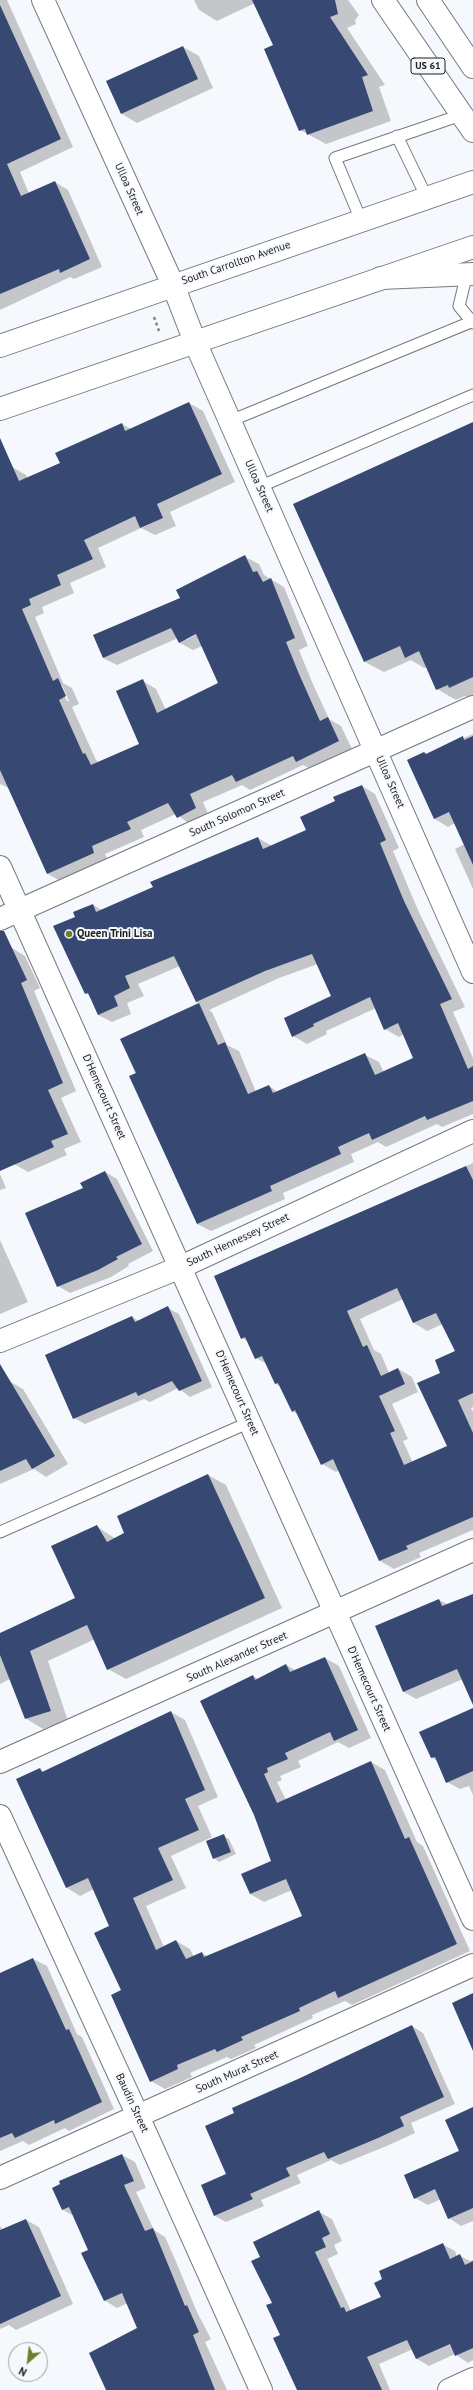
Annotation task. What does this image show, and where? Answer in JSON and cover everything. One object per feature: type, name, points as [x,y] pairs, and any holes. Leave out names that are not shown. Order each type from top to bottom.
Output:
[{"type":"street","name":"Ulloa Street","points":[[43,0],[173,286],[195,342],[473,972]]},
{"type":"street","name":"US 61","points":[[383,0],[467,123]]},
{"type":"street","points":[[428,0],[472,63]]},
{"type":"street","name":"South Carrollton Avenue","points":[[0,346],[473,182]]},
{"type":"street","points":[[0,409],[473,247]]},
{"type":"street","points":[[381,278],[470,273]]},
{"type":"street","name":"South Solomon Street","points":[[0,919],[473,707]]},
{"type":"street","name":"D'Hemecourt Street","points":[[0,867],[181,1267],[334,1614],[473,1919]]},
{"type":"street","name":"South Hennessey Street","points":[[0,1342],[181,1267],[473,1132]]},
{"type":"street","name":"South Alexander Street","points":[[0,1762],[334,1614],[473,1550]]},
{"type":"street","name":"Baudin Street","points":[[0,1816],[138,2116],[261,2390]]},
{"type":"street","name":"South Murat Street","points":[[0,2178],[473,1965]]},
{"type":"street","points":[[449,2390],[473,2379]]},
{"type":"lane","points":[[361,220],[334,158],[397,136],[467,123]]},
{"type":"lane","points":[[397,136],[427,198]]},
{"type":"lane","points":[[230,421],[472,322],[459,306],[470,273]]},
{"type":"lane","points":[[259,487],[473,394]]},
{"type":"lane","points":[[0,1532],[250,1422]]},
{"type":"path","points":[[151,311],[161,335]]},
{"type":"building","points":[[252,0],[335,0],[338,14],[330,17],[368,75],[362,77],[373,111],[307,135],[305,129],[299,131],[264,49],[273,45]]},
{"type":"building","points":[[0,5],[61,139],[7,164],[21,196],[55,181],[90,259],[60,273],[59,269],[0,294]]},
{"type":"building","points":[[183,46],[198,79],[121,114],[106,81]]},
{"type":"building","points":[[189,402],[222,474],[157,504],[163,518],[140,528],[135,516],[84,540],[93,559],[57,575],[61,585],[29,599],[31,605],[22,609],[53,681],[58,678],[66,696],[59,700],[83,754],[85,753],[91,765],[139,744],[116,691],[143,679],[157,713],[218,683],[196,634],[179,643],[171,628],[103,658],[93,635],[180,598],[176,590],[245,555],[253,572],[257,571],[263,582],[271,578],[295,638],[286,642],[299,674],[320,721],[328,717],[339,741],[296,762],[293,756],[236,782],[232,775],[190,794],[196,808],[177,818],[168,803],[127,822],[131,829],[92,846],[94,853],[47,874],[0,770],[0,438],[19,481],[60,463],[55,453],[122,423],[125,431]]},
{"type":"building","points":[[473,422],[473,677],[449,688],[448,685],[436,690],[419,651],[405,658],[400,646],[364,662],[293,504]]},
{"type":"building","points":[[463,736],[464,740],[473,736],[473,865],[449,812],[434,819],[407,760],[424,752],[426,754]]},
{"type":"building","points":[[362,785],[386,840],[380,843],[404,901],[452,999],[440,1004],[468,1069],[473,1066],[473,1101],[427,1120],[425,1116],[372,1140],[369,1133],[338,1147],[341,1154],[270,1186],[272,1191],[197,1224],[129,1076],[136,1073],[120,1039],[199,1003],[218,1045],[225,1042],[248,1094],[269,1085],[273,1093],[365,1053],[375,1075],[413,1058],[398,1023],[384,1030],[370,997],[313,1024],[314,1026],[292,1037],[284,1018],[331,996],[312,954],[265,971],[196,1002],[174,956],[125,976],[130,988],[114,996],[118,1006],[98,1015],[88,993],[85,994],[53,926],[75,917],[73,912],[93,904],[96,912],[153,887],[150,882],[258,837],[263,849],[306,830],[300,817],[335,801],[333,797]]},
{"type":"building","points":[[0,931],[4,931],[27,980],[21,983],[63,1083],[48,1090],[68,1134],[51,1141],[54,1147],[0,1171]]},
{"type":"building","points":[[466,1166],[473,1180],[473,1393],[458,1400],[473,1433],[473,1517],[406,1546],[408,1549],[379,1561],[333,1459],[321,1465],[295,1410],[292,1412],[278,1383],[275,1384],[262,1356],[255,1359],[245,1337],[241,1339],[214,1276]],"holes":[[[397,1288],[413,1323],[436,1313],[455,1351],[435,1360],[440,1373],[417,1383],[447,1446],[404,1465],[390,1433],[395,1431],[379,1396],[405,1384],[398,1368],[381,1376],[367,1345],[363,1347],[347,1311]]]},
{"type":"building","points":[[105,1171],[142,1244],[116,1257],[118,1259],[98,1270],[57,1287],[25,1213],[83,1188],[80,1183]]},
{"type":"building","points":[[168,1306],[202,1381],[179,1391],[172,1381],[138,1396],[136,1392],[73,1419],[45,1355],[132,1316],[135,1322]]},
{"type":"building","points":[[0,1364],[55,1456],[32,1469],[26,1459],[0,1471]]},
{"type":"building","points":[[208,1474],[265,1598],[107,1670],[87,1625],[30,1651],[51,1711],[25,1719],[0,1655],[0,1633],[75,1598],[51,1546],[97,1525],[107,1542],[124,1533],[117,1516]]},
{"type":"building","points":[[473,1594],[473,1705],[457,1669],[403,1692],[375,1626],[439,1599],[442,1606]]},
{"type":"building","points":[[325,1657],[358,1730],[334,1741],[330,1732],[285,1753],[288,1759],[267,1768],[268,1772],[264,1774],[277,1803],[371,1761],[405,1839],[409,1837],[457,1944],[338,1998],[335,1991],[299,2008],[300,2011],[241,2037],[243,2040],[217,2052],[215,2049],[177,2065],[178,2069],[150,2082],[111,1995],[121,1990],[94,1933],[109,1926],[88,1878],[66,1888],[16,1779],[40,1768],[42,1772],[171,1711],[205,1790],[185,1799],[199,1830],[158,1848],[173,1880],[133,1898],[156,1950],[176,1940],[186,1959],[202,1952],[204,1957],[302,1916],[286,1879],[250,1894],[241,1874],[271,1861],[254,1815],[200,1701],[253,1675],[255,1680],[286,1664],[290,1672]]},
{"type":"building","points":[[473,1708],[473,1771],[446,1783],[435,1757],[431,1758],[419,1732]]},
{"type":"building","points":[[224,1834],[231,1852],[213,1859],[206,1841]]},
{"type":"building","points":[[33,1958],[66,2030],[69,2029],[102,2102],[55,2124],[54,2120],[15,2138],[12,2133],[0,2138],[0,1973]]},
{"type":"building","points":[[473,1993],[473,2051],[452,2003]]},
{"type":"building","points":[[412,2025],[444,2097],[400,2117],[404,2126],[378,2138],[328,2159],[324,2152],[286,2168],[290,2176],[250,2194],[253,2199],[214,2216],[201,2185],[226,2174],[205,2126],[234,2113],[232,2108],[298,2079]]},
{"type":"building","points":[[473,2107],[473,2208],[448,2219],[435,2189],[414,2199],[404,2175],[459,2151],[445,2120]]},
{"type":"building","points":[[122,2154],[134,2181],[124,2185],[145,2231],[153,2228],[185,2306],[187,2305],[199,2332],[193,2335],[215,2390],[106,2390],[89,2353],[137,2328],[122,2293],[104,2301],[81,2253],[88,2250],[69,2207],[62,2210],[52,2188],[60,2184],[59,2181]]},
{"type":"building","points":[[319,2210],[330,2234],[322,2238],[326,2247],[315,2252],[341,2308],[344,2307],[346,2312],[381,2297],[374,2283],[382,2279],[379,2271],[443,2243],[450,2259],[460,2254],[465,2265],[473,2261],[473,2348],[455,2356],[450,2344],[416,2359],[407,2340],[367,2357],[382,2390],[297,2390],[273,2338],[280,2335],[266,2305],[272,2303],[251,2261],[260,2257],[253,2242]]},
{"type":"building","points":[[26,2219],[61,2296],[0,2324],[0,2230]]},
{"type":"place","name":"Queen Trini Lisa","points":[[69,934]]}]
